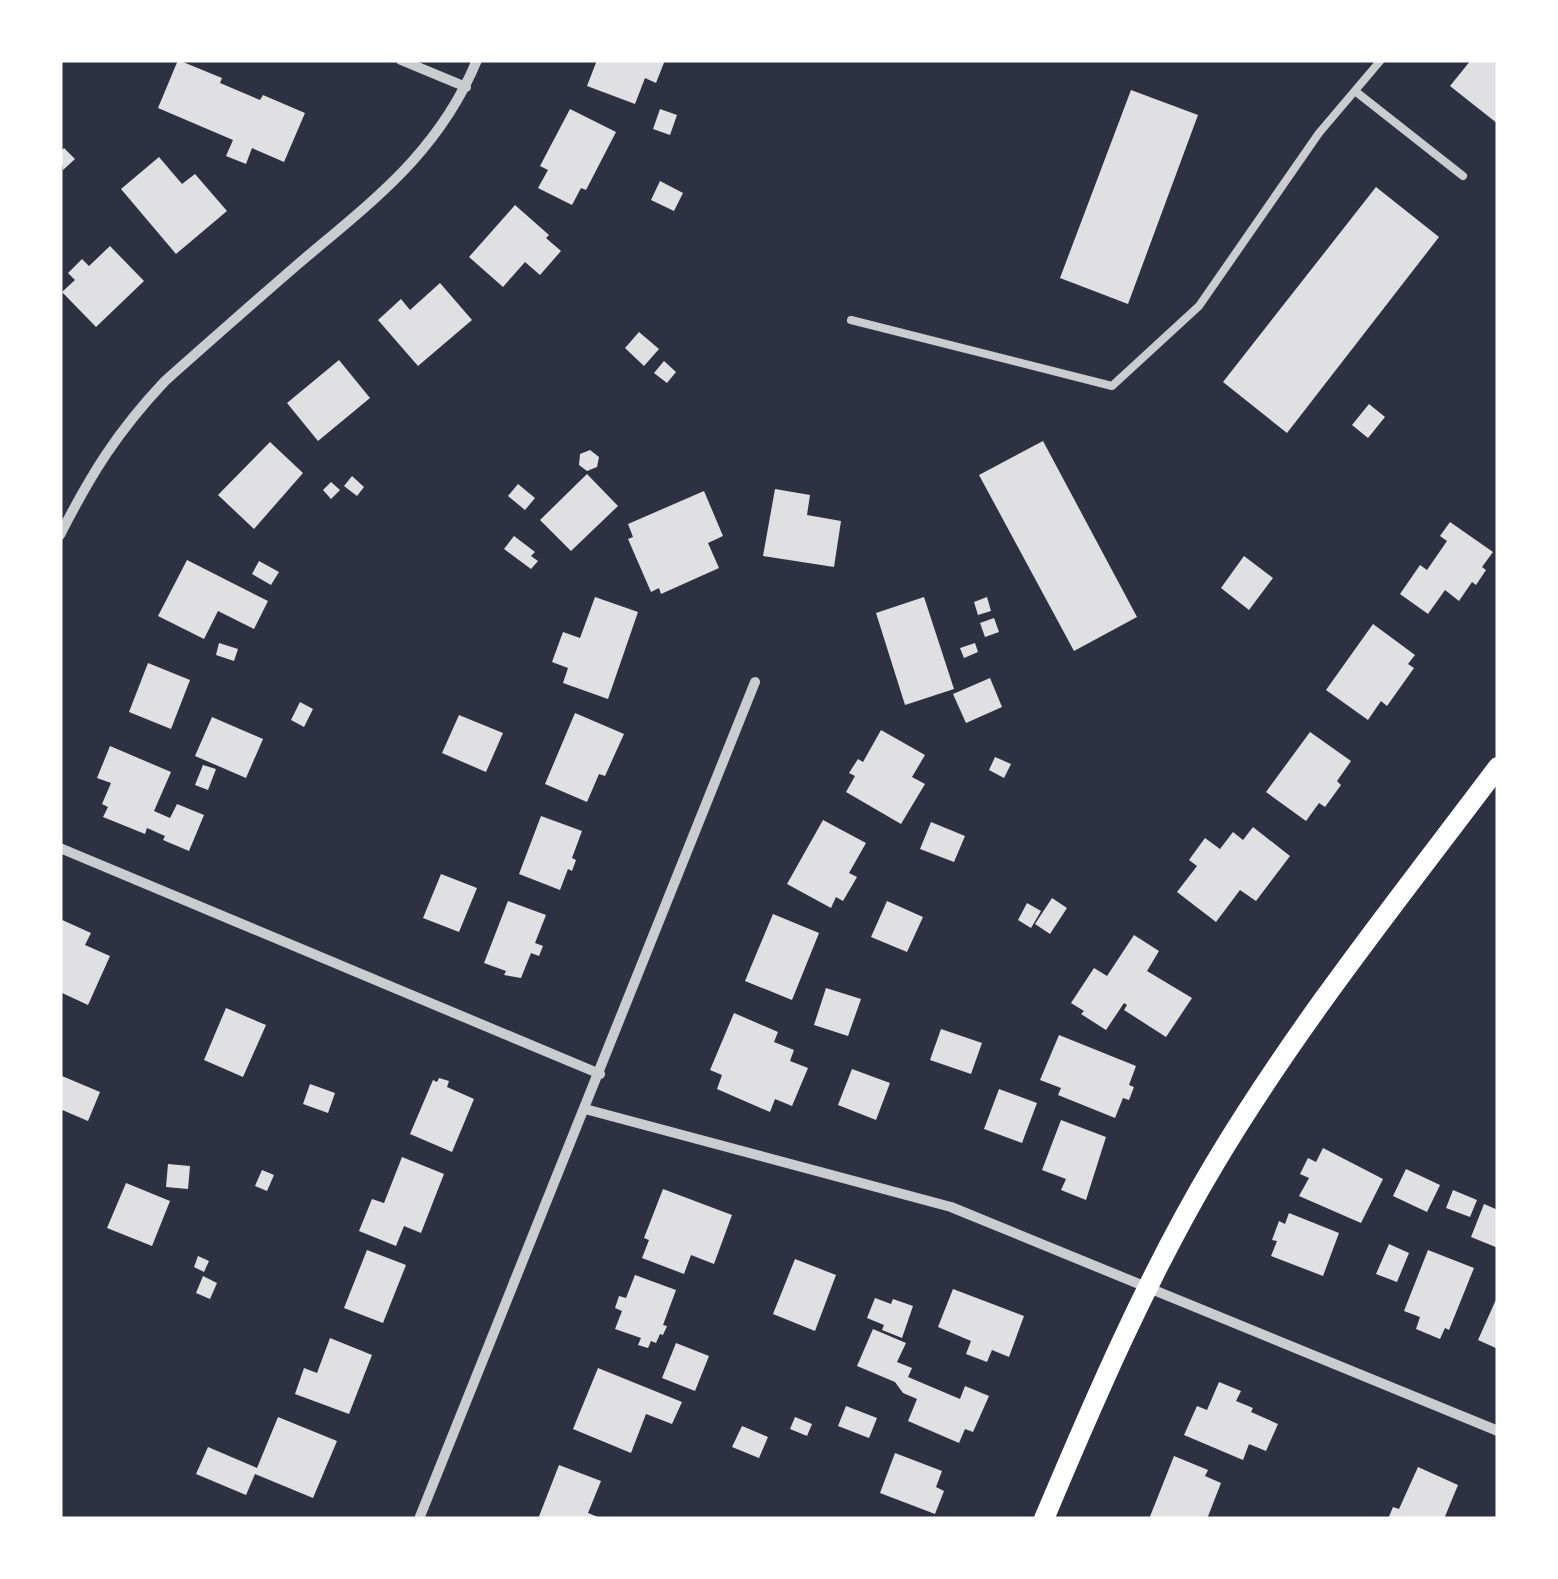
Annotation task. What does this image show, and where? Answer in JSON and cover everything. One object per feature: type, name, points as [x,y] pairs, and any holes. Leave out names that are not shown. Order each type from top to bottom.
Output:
[{"type":"main road","points":[[1044,1519],[1148,1288],[1215,1163],[1280,1064],[1498,767]]},
{"type":"street","points":[[401,60],[466,88]]},
{"type":"street","points":[[60,535],[103,456],[134,414],[165,381],[380,194],[443,126],[466,88],[477,60]]},
{"type":"street","points":[[419,1519],[755,682]]},
{"type":"street","points":[[60,848],[600,1074]]},
{"type":"street","points":[[585,1109],[951,1207],[1498,1430]]},
{"type":"lane","points":[[851,320],[1112,386],[1199,306],[1319,133],[1381,60]]},
{"type":"lane","points":[[1354,91],[1463,176]]},
{"type":"building","points":[[178,60],[222,78],[220,83],[260,100],[263,95],[305,113],[284,162],[252,148],[246,164],[226,156],[233,140],[158,108]]},
{"type":"building","points":[[597,60],[665,60],[656,83],[645,78],[635,104],[587,86]]},
{"type":"building","points":[[1471,60],[1498,60],[1498,124],[1450,86]]},
{"type":"building","points":[[1131,90],[1198,115],[1128,304],[1060,278]]},
{"type":"building","points":[[570,109],[616,132],[586,190],[581,188],[572,205],[538,188],[548,170],[540,166]]},
{"type":"building","points":[[660,109],[677,115],[670,135],[653,129]]},
{"type":"building","points":[[64,148],[75,159],[63,170],[60,152]]},
{"type":"building","points":[[159,157],[182,184],[195,174],[227,211],[176,254],[121,189]]},
{"type":"building","points":[[660,181],[683,193],[674,211],[651,200]]},
{"type":"building","points":[[1376,187],[1439,237],[1287,433],[1223,382]]},
{"type":"building","points":[[515,205],[561,251],[540,275],[525,262],[503,287],[469,257]]},
{"type":"building","points":[[110,246],[144,281],[96,327],[62,292],[75,280],[68,273],[82,259],[89,266]]},
{"type":"building","points":[[440,283],[472,320],[418,366],[378,320],[401,299],[410,310]]},
{"type":"building","points":[[639,332],[659,349],[644,366],[625,348]]},
{"type":"building","points":[[339,360],[370,398],[318,441],[287,403]]},
{"type":"building","points":[[664,361],[676,372],[667,383],[654,373]]},
{"type":"building","points":[[1369,404],[1385,417],[1368,438],[1352,425]]},
{"type":"building","points":[[1043,441],[1137,617],[1074,651],[979,475]]},
{"type":"building","points":[[270,442],[303,473],[254,529],[218,495]]},
{"type":"building","points":[[590,450],[599,457],[597,467],[587,471],[579,465],[580,454]]},
{"type":"building","points":[[587,474],[618,506],[571,551],[540,520]]},
{"type":"building","points":[[352,476],[364,487],[357,496],[344,486]]},
{"type":"building","points":[[331,482],[340,490],[331,499],[323,490]]},
{"type":"building","points":[[518,484],[535,498],[525,510],[508,496]]},
{"type":"building","points":[[775,489],[810,495],[807,515],[841,521],[834,567],[763,556]]},
{"type":"building","points":[[704,491],[723,536],[708,543],[719,568],[661,594],[659,588],[651,592],[628,539],[633,537],[628,524]]},
{"type":"building","points":[[1450,522],[1493,552],[1476,585],[1472,582],[1459,601],[1445,590],[1428,614],[1400,594],[1420,565],[1427,570],[1447,541],[1440,536]]},
{"type":"building","points":[[514,536],[535,552],[531,556],[538,561],[531,569],[504,549]]},
{"type":"building","points":[[1244,556],[1273,578],[1249,610],[1221,588]]},
{"type":"building","points":[[187,560],[268,601],[254,629],[218,611],[204,639],[158,616]]},
{"type":"building","points":[[259,561],[279,572],[271,585],[252,574]]},
{"type":"building","points":[[595,597],[638,612],[608,699],[563,683],[568,668],[552,662],[563,632],[580,638]]},
{"type":"building","points":[[924,597],[954,689],[905,705],[876,613]]},
{"type":"building","points":[[987,597],[991,611],[978,615],[974,602]]},
{"type":"building","points":[[994,618],[999,632],[985,637],[980,623]]},
{"type":"building","points":[[1373,624],[1415,655],[1408,664],[1414,668],[1387,706],[1381,701],[1368,720],[1326,690]]},
{"type":"building","points":[[219,643],[238,649],[234,661],[216,655]]},
{"type":"building","points":[[975,643],[978,652],[964,658],[960,648]]},
{"type":"building","points":[[148,663],[190,680],[171,729],[129,712]]},
{"type":"building","points":[[990,678],[1002,707],[966,723],[953,694]]},
{"type":"building","points":[[300,702],[313,709],[304,727],[291,720]]},
{"type":"building","points":[[575,713],[624,734],[605,776],[599,774],[587,802],[545,784]]},
{"type":"building","points":[[459,715],[503,733],[486,772],[442,753]]},
{"type":"building","points":[[212,717],[263,739],[246,778],[195,756]]},
{"type":"building","points":[[881,730],[925,755],[912,777],[925,784],[901,824],[846,792],[855,776],[849,773],[858,759],[863,762]]},
{"type":"building","points":[[1310,732],[1351,761],[1337,781],[1341,785],[1325,807],[1319,803],[1306,821],[1266,792]]},
{"type":"building","points":[[110,746],[171,772],[154,811],[170,818],[177,804],[204,815],[189,851],[147,828],[145,834],[103,817],[108,807],[102,804],[111,783],[97,778]]},
{"type":"building","points":[[995,757],[1011,764],[1004,778],[989,770]]},
{"type":"building","points":[[203,765],[216,769],[208,790],[195,785]]},
{"type":"building","points":[[541,816],[582,831],[572,858],[576,860],[572,871],[568,869],[560,890],[519,874]]},
{"type":"building","points":[[823,820],[866,843],[849,873],[857,877],[843,901],[836,897],[831,908],[787,884]]},
{"type":"building","points":[[931,822],[965,836],[954,862],[920,849]]},
{"type":"building","points":[[1253,827],[1290,856],[1256,901],[1240,890],[1216,922],[1177,892],[1197,866],[1189,860],[1205,838],[1220,849],[1233,832],[1243,840]]},
{"type":"building","points":[[441,874],[477,888],[459,932],[423,918]]},
{"type":"building","points":[[1052,898],[1067,908],[1050,934],[1035,924]]},
{"type":"building","points":[[508,901],[546,915],[535,943],[543,946],[539,956],[531,953],[521,978],[504,975],[506,971],[484,963]]},
{"type":"building","points":[[887,901],[923,917],[907,952],[871,937]]},
{"type":"building","points":[[1027,903],[1041,911],[1031,928],[1018,920]]},
{"type":"building","points":[[773,914],[819,933],[792,1000],[745,981]]},
{"type":"building","points":[[60,919],[91,933],[85,945],[110,956],[88,1005],[60,992]]},
{"type":"building","points":[[1134,935],[1159,951],[1147,971],[1192,998],[1166,1037],[1124,1010],[1124,1003],[1106,1030],[1071,1003],[1094,968],[1107,976]]},
{"type":"building","points":[[826,988],[861,999],[848,1036],[814,1025]]},
{"type":"building","points":[[226,1008],[266,1025],[243,1077],[204,1060]]},
{"type":"building","points":[[734,1013],[778,1032],[774,1042],[794,1050],[790,1061],[808,1068],[792,1106],[775,1099],[770,1112],[717,1089],[722,1075],[710,1070]]},
{"type":"building","points":[[941,1029],[982,1043],[971,1074],[930,1060]]},
{"type":"building","points":[[1059,1035],[1136,1066],[1129,1085],[1134,1087],[1129,1100],[1123,1098],[1115,1118],[1058,1095],[1061,1088],[1040,1080]]},
{"type":"building","points":[[852,1069],[890,1083],[876,1120],[838,1105]]},
{"type":"building","points":[[62,1076],[100,1092],[88,1121],[60,1109]]},
{"type":"building","points":[[439,1078],[449,1081],[447,1087],[474,1099],[452,1152],[410,1134],[433,1080],[437,1082]]},
{"type":"building","points":[[310,1084],[335,1093],[328,1113],[303,1104]]},
{"type":"building","points":[[999,1089],[1037,1103],[1022,1143],[984,1129]]},
{"type":"building","points":[[1061,1120],[1106,1137],[1086,1200],[1061,1190],[1066,1179],[1042,1170]]},
{"type":"building","points":[[1323,1148],[1383,1179],[1361,1223],[1299,1196],[1309,1178],[1300,1174],[1308,1158],[1316,1162]]},
{"type":"building","points":[[402,1157],[444,1174],[421,1233],[404,1226],[396,1246],[359,1231],[372,1199],[384,1203]]},
{"type":"building","points":[[168,1164],[190,1166],[188,1189],[166,1187]]},
{"type":"building","points":[[1406,1169],[1440,1185],[1427,1212],[1393,1196]]},
{"type":"building","points":[[262,1170],[274,1175],[267,1191],[255,1186]]},
{"type":"building","points":[[126,1183],[170,1201],[152,1246],[107,1228]]},
{"type":"building","points":[[663,1189],[732,1215],[714,1264],[691,1255],[684,1274],[642,1258],[649,1240],[644,1238]]},
{"type":"building","points":[[1453,1190],[1477,1200],[1470,1217],[1446,1208]]},
{"type":"building","points":[[1484,1204],[1498,1210],[1498,1248],[1471,1237]]},
{"type":"building","points":[[1289,1213],[1339,1233],[1323,1276],[1271,1256],[1279,1221],[1285,1224]]},
{"type":"building","points":[[1389,1244],[1409,1253],[1397,1282],[1376,1274]]},
{"type":"building","points":[[367,1250],[406,1265],[383,1323],[344,1308]]},
{"type":"building","points":[[1428,1250],[1474,1268],[1449,1330],[1445,1328],[1440,1339],[1416,1329],[1420,1317],[1404,1311]]},
{"type":"building","points":[[198,1256],[209,1261],[204,1272],[194,1267]]},
{"type":"building","points":[[795,1259],[836,1275],[815,1331],[773,1314]]},
{"type":"building","points":[[635,1275],[676,1290],[663,1335],[656,1343],[651,1341],[648,1348],[638,1345],[641,1338],[615,1329],[622,1311],[615,1308],[619,1296],[626,1298]]},
{"type":"building","points":[[203,1276],[217,1283],[210,1299],[196,1293]]},
{"type":"building","points":[[953,1289],[1024,1316],[1009,1357],[992,1350],[987,1362],[966,1354],[971,1341],[938,1327]]},
{"type":"building","points":[[1498,1295],[1498,1349],[1478,1340]]},
{"type":"building","points":[[875,1298],[913,1306],[902,1338],[867,1318]]},
{"type":"building","points":[[873,1329],[906,1343],[897,1362],[912,1368],[908,1377],[960,1399],[965,1386],[989,1396],[973,1432],[965,1429],[959,1443],[908,1421],[917,1399],[903,1393],[895,1382],[857,1366]]},
{"type":"building","points":[[330,1338],[372,1355],[349,1414],[295,1394],[304,1368],[317,1373]]},
{"type":"building","points":[[676,1343],[709,1356],[695,1391],[662,1378]]},
{"type":"building","points":[[598,1368],[682,1402],[672,1424],[646,1414],[631,1453],[573,1429]]},
{"type":"building","points":[[1219,1382],[1241,1391],[1236,1401],[1253,1408],[1251,1412],[1278,1424],[1266,1451],[1249,1444],[1243,1460],[1184,1435],[1197,1406],[1207,1410]]},
{"type":"building","points":[[846,1406],[877,1418],[869,1438],[838,1426]]},
{"type":"building","points":[[278,1417],[337,1441],[313,1498],[255,1474],[246,1495],[196,1474],[208,1447],[257,1468]]},
{"type":"building","points":[[795,1417],[812,1424],[807,1436],[790,1429]]},
{"type":"building","points":[[742,1426],[768,1437],[759,1458],[732,1447]]},
{"type":"building","points":[[895,1453],[942,1471],[936,1487],[944,1491],[935,1514],[880,1493]]},
{"type":"building","points":[[1174,1456],[1208,1470],[1205,1476],[1221,1483],[1207,1519],[1149,1519]]},
{"type":"building","points":[[559,1465],[601,1481],[588,1513],[603,1519],[538,1519]]},
{"type":"building","points":[[1418,1467],[1458,1485],[1444,1519],[1388,1519],[1393,1507],[1399,1509]]}]
